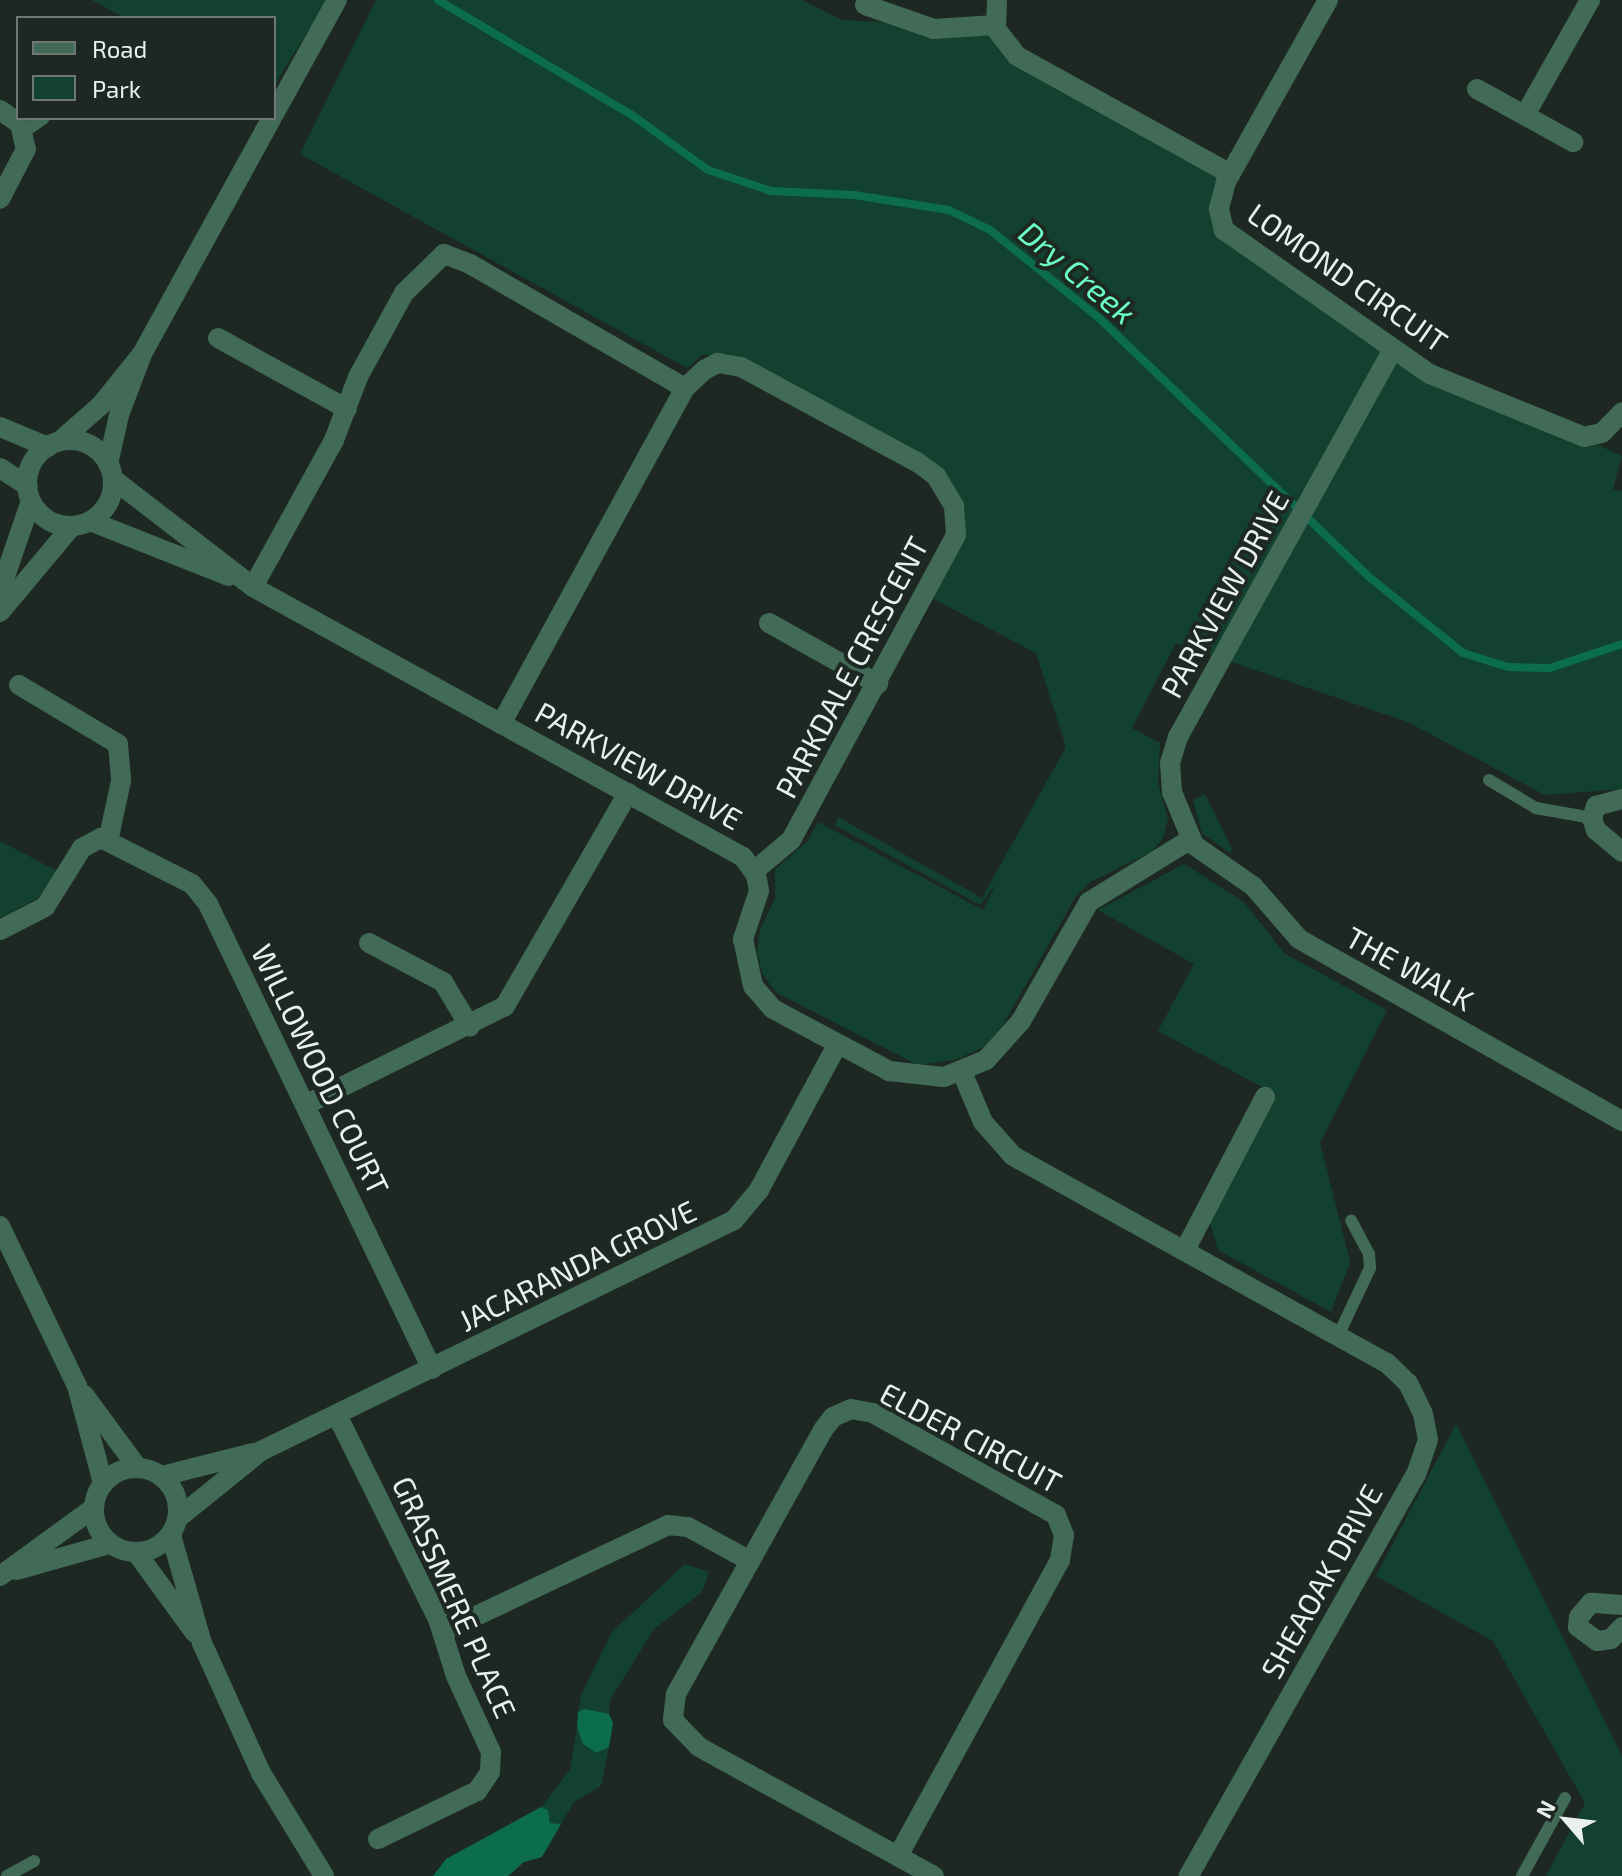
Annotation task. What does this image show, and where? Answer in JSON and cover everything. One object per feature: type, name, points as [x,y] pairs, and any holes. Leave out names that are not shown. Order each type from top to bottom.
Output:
[{"type":"street","points":[[276,111],[337,0]]},
{"type":"street","points":[[997,0],[995,25],[1017,56],[1231,174]]},
{"type":"street","name":"LOMOND CIRCUIT","points":[[1328,0],[1231,174],[1219,209],[1230,237],[1392,351],[1430,374],[1574,435],[1602,433],[1622,412]]},
{"type":"street","points":[[1525,115],[1590,0]]},
{"type":"street","points":[[865,5],[934,29],[995,25]]},
{"type":"street","points":[[1477,89],[1573,142]]},
{"type":"street","points":[[0,110],[24,132],[22,160],[0,199]]},
{"type":"street","points":[[0,612],[81,524],[107,505],[119,415],[142,354],[271,120]]},
{"type":"street","points":[[247,583],[347,409],[358,377],[404,293],[444,254],[685,388]]},
{"type":"street","points":[[218,338],[347,409]]},
{"type":"street","name":"PARKVIEW DRIVE","points":[[81,524],[247,583],[738,853],[754,871],[759,891],[743,939],[753,986],[773,1009],[837,1045],[904,1076],[962,1072],[986,1060],[1013,1033],[1089,902],[1191,839],[1172,792],[1172,750],[1392,351]]},
{"type":"street","points":[[0,591],[29,494],[32,464],[101,405],[142,354]]},
{"type":"street","name":"PARKDALE CRESCENT","points":[[501,724],[685,388],[718,363],[741,367],[936,476],[954,506],[956,535],[791,840],[754,871]]},
{"type":"street","points":[[0,427],[54,444],[90,445],[111,472]]},
{"type":"street","points":[[0,468],[29,494],[51,522],[81,524]]},
{"type":"street","name":"PARKVIEW DRIVE","points":[[111,472],[247,583]]},
{"type":"street","points":[[769,623],[878,684]]},
{"type":"street","points":[[0,930],[45,907],[89,841],[108,841],[121,781],[118,744],[19,685]]},
{"type":"street","points":[[305,1105],[470,1027],[505,1006],[523,983],[628,793]]},
{"type":"street","points":[[1622,799],[1596,806],[1592,818],[1605,840],[1622,852]]},
{"type":"street","name":"THE WALK","points":[[1191,839],[1253,886],[1299,939],[1622,1121]]},
{"type":"street","name":"WILLOWOOD COURT","points":[[108,841],[200,892],[432,1369]]},
{"type":"street","points":[[369,943],[443,982],[470,1027]]},
{"type":"street","name":"JACARANDA GROVE","points":[[162,1476],[261,1451],[734,1220],[759,1190],[837,1045]]},
{"type":"street","name":"SHEAOAK DRIVE","points":[[962,1072],[983,1122],[1013,1156],[1387,1363],[1408,1383],[1423,1414],[1428,1440],[1416,1474],[1189,1876]]},
{"type":"street","points":[[1185,1250],[1265,1097]]},
{"type":"street","points":[[0,1226],[77,1386],[103,1483],[91,1510],[5,1574]]},
{"type":"street","points":[[77,1386],[137,1467],[162,1476],[176,1494],[174,1526],[202,1643],[261,1773],[324,1876]]},
{"type":"street","name":"ELDER CIRCUIT","points":[[898,1856],[1065,1549],[1061,1522],[873,1413],[851,1409],[833,1417],[823,1430],[676,1694],[673,1720],[699,1747],[934,1876]]},
{"type":"street","name":"GRASSMERE PLACE","points":[[337,1415],[442,1632],[491,1752],[490,1772],[477,1791],[378,1839]]},
{"type":"street","name":"JACARANDA GROVE","points":[[174,1526],[261,1451]]},
{"type":"street","points":[[103,1483],[137,1467]]},
{"type":"street","points":[[91,1510],[109,1544]]},
{"type":"street","points":[[442,1632],[668,1525],[688,1527],[750,1561]]},
{"type":"street","points":[[5,1574],[109,1544],[136,1552],[163,1543],[174,1526]]},
{"type":"street","points":[[136,1552],[202,1643]]},
{"type":"street","points":[[1622,1605],[1591,1603],[1578,1627],[1597,1641],[1611,1639],[1622,1627]]},
{"type":"lane","points":[[24,132],[41,120]]},
{"type":"lane","points":[[1489,780],[1536,808],[1592,818]]},
{"type":"lane","points":[[1338,1336],[1370,1268],[1369,1254],[1351,1220]]},
{"type":"lane","points":[[1522,1876],[1565,1798]]},
{"type":"lane","points":[[7,1876],[34,1861]]},
{"type":"green space","points":[[92,0],[327,0],[276,83],[276,16],[121,16]]},
{"type":"green space","points":[[376,0],[802,0],[842,20],[996,29],[1017,56],[1226,182],[1221,221],[1392,351],[1622,456],[1613,489],[1622,491],[1622,789],[1545,795],[1408,722],[1176,643],[1132,728],[1160,743],[1158,783],[1168,819],[1163,838],[1151,852],[1090,882],[1076,896],[1003,1025],[985,1046],[958,1059],[918,1065],[777,993],[762,973],[757,952],[760,930],[775,899],[775,869],[808,841],[818,822],[983,910],[997,882],[980,905],[835,825],[838,817],[982,898],[1066,747],[1036,653],[926,595],[956,535],[936,477],[741,367],[704,354],[687,368],[300,154]]},
{"type":"green space","points":[[1205,794],[1232,849],[1230,853],[1202,833],[1193,800]]},
{"type":"green space","points":[[0,841],[57,871],[38,898],[0,918]]},
{"type":"green space","points":[[1184,864],[1244,902],[1284,953],[1387,1010],[1320,1143],[1350,1262],[1331,1312],[1218,1250],[1210,1222],[1277,1095],[1158,1031],[1194,964],[1098,910]]},
{"type":"green space","points":[[1456,1424],[1622,1756],[1622,1876],[1546,1876],[1585,1803],[1493,1641],[1376,1576]]},
{"type":"green space","points":[[685,1564],[709,1572],[702,1592],[654,1629],[610,1700],[609,1714],[578,1712],[582,1693],[612,1632]]},
{"type":"green space","points":[[577,1728],[583,1744],[596,1753],[609,1747],[601,1786],[574,1802],[561,1824],[550,1823],[548,1811],[541,1807],[570,1770]]},
{"type":"shaded area","points":[[585,1709],[609,1714],[613,1723],[609,1747],[596,1753],[583,1744],[577,1728],[578,1712]]},
{"type":"shaded area","points":[[541,1807],[548,1810],[550,1823],[561,1824],[542,1857],[524,1862],[508,1876],[433,1876],[446,1859]]},
{"type":"waterway","name":"Dry Creek","points":[[438,0],[632,115],[708,170],[771,191],[854,195],[949,210],[990,230],[1098,317],[1368,576],[1463,653],[1508,667],[1550,668],[1622,644]]}]
